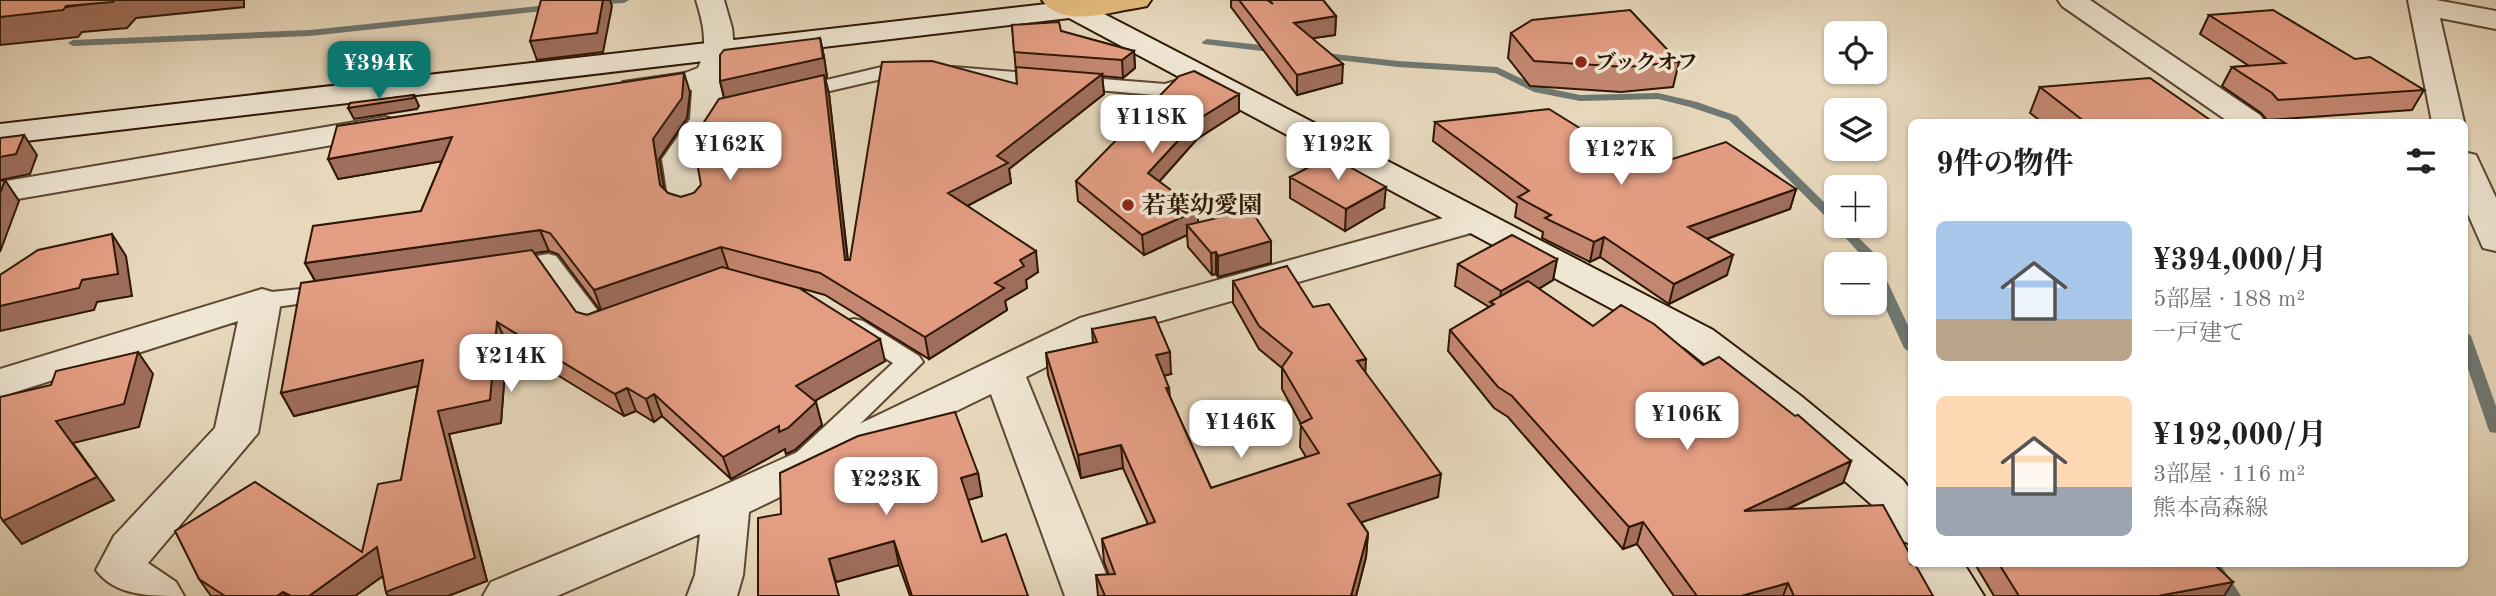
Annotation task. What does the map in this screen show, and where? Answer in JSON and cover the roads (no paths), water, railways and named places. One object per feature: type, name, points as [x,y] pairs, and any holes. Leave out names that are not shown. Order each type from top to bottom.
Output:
[{"type":"main road","points":[[1065,4],[1137,0]]},
{"type":"street","points":[[687,204],[679,159],[719,111],[710,0]]},
{"type":"street","points":[[0,114],[716,51],[974,0]]},
{"type":"street","points":[[2072,0],[2245,119]]},
{"type":"street","points":[[0,134],[716,51],[1065,4],[1699,339],[1786,406],[1887,492],[1908,522]]},
{"type":"street","points":[[2447,119],[2428,5],[2496,20]]},
{"type":"street","points":[[604,94],[698,79],[716,51]]},
{"type":"street","points":[[0,192],[418,122]]},
{"type":"street","points":[[2468,176],[2483,229]]},
{"type":"street","points":[[508,596],[793,473],[1094,327],[1378,250],[1472,221]]},
{"type":"street","points":[[0,383],[262,301],[236,433],[131,549],[120,569],[159,596]]},
{"type":"street","points":[[1003,370],[1090,596]]},
{"type":"street","points":[[712,596],[719,575],[727,503]]},
{"type":"street","points":[[1940,567],[1959,596]]},
{"type":"lane","points":[[770,99],[886,72],[920,70],[1166,90],[1204,78]]},
{"type":"lane","points":[[484,271],[548,261],[596,326],[635,312]]},
{"type":"lane","points":[[262,301],[354,290]]},
{"type":"lane","points":[[793,473],[910,362],[839,317]]},
{"type":"waterway","points":[[594,3],[624,0]]},
{"type":"waterway","points":[[73,43],[310,33],[557,7]]},
{"type":"waterway","points":[[1207,42],[1279,50]]},
{"type":"waterway","points":[[1316,55],[1398,64],[1497,70],[1534,89],[1580,98],[1658,96],[1693,104],[1733,118],[1824,210]]},
{"type":"waterway","points":[[1852,238],[1866,252]]},
{"type":"waterway","points":[[1887,296],[1908,342]]},
{"type":"waterway","points":[[2468,348],[2496,428]]},
{"type":"waterway","points":[[2213,567],[2232,596]]},
{"type":"place","name":"ブックオフ","points":[[1581,62]]},
{"type":"place","name":"若葉幼愛園","points":[[1128,205]]}]
